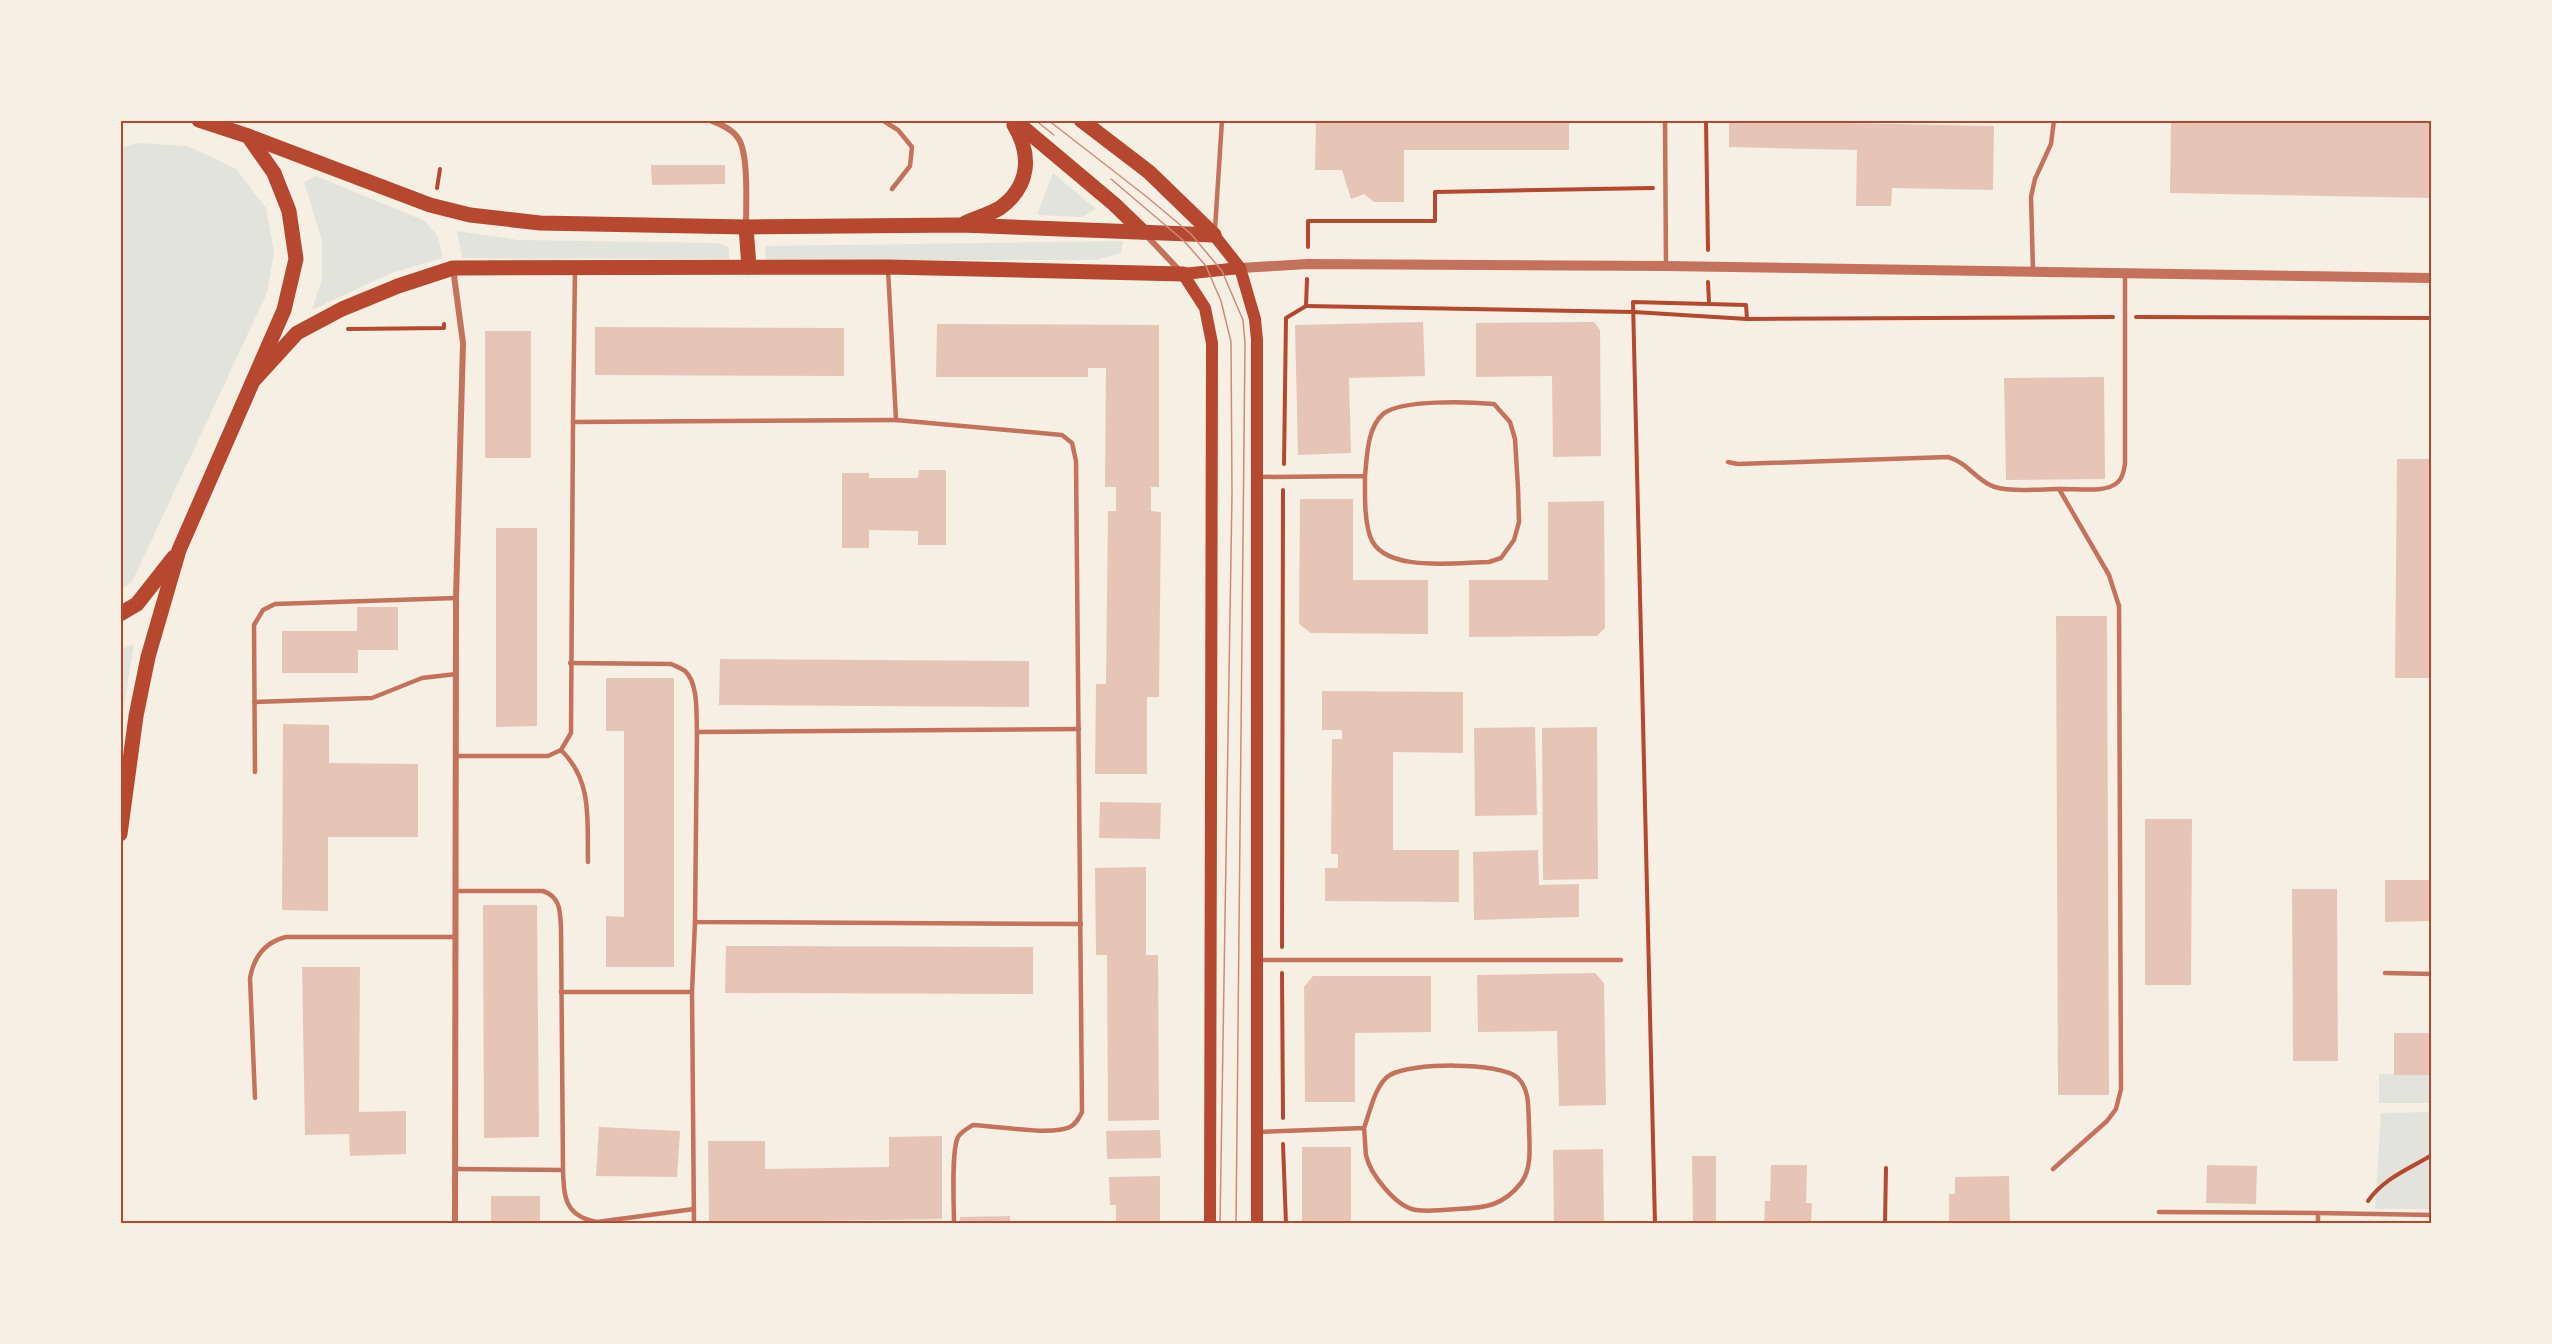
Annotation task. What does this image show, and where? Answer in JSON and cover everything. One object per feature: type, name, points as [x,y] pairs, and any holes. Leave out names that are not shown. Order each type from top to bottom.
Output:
[{"type":"main road","points":[[199,120],[249,136],[430,205],[470,214],[540,223],[746,227],[961,225],[1214,235]]},
{"type":"main road","points":[[961,225],[999,208],[1012,195],[1024,176],[1028,159],[1022,138],[1012,120]]},
{"type":"main road","points":[[1012,120],[1114,204],[1143,232]]},
{"type":"main road","points":[[1081,120],[1149,172],[1214,235],[1240,268],[1252,309],[1257,340],[1257,1224]]},
{"type":"main road","points":[[120,834],[136,716],[147,657],[179,550],[284,310],[296,259],[289,212],[274,173],[249,136]]},
{"type":"main road","points":[[746,227],[749,267]]},
{"type":"main road","points":[[255,379],[297,333],[342,309],[398,286],[453,268],[888,267],[1183,274],[1240,268]]},
{"type":"main road","points":[[1183,274],[1205,308],[1212,343],[1210,1224]]},
{"type":"main road","points":[[120,614],[137,604],[179,550]]},
{"type":"street","points":[[711,120],[722,124],[739,138],[746,165],[746,227]]},
{"type":"street","points":[[1143,232],[1183,274]]},
{"type":"street","points":[[1240,268],[1308,264],[1666,266],[2432,278]]},
{"type":"street","points":[[453,268],[463,343],[456,598],[455,1224]]},
{"type":"lane","points":[[882,120],[898,130],[912,147],[910,166],[892,189]]},
{"type":"lane","points":[[1214,235],[1222,120]]},
{"type":"lane","points":[[1665,120],[1666,266]]},
{"type":"lane","points":[[2033,271],[2031,197],[2035,180],[2051,144],[2054,120]]},
{"type":"lane","points":[[456,756],[548,756],[561,750],[571,733],[575,266]]},
{"type":"lane","points":[[888,267],[896,420]]},
{"type":"lane","points":[[1728,462],[1738,464],[1948,457],[1960,460],[1989,485],[1999,489],[2104,488],[2119,481],[2125,464],[2125,272]]},
{"type":"lane","points":[[1474,402],[1494,404],[1510,422],[1515,439],[1519,522],[1514,540],[1502,558],[1489,562],[1399,561],[1381,551],[1370,538],[1365,476],[1368,448],[1374,428],[1382,415],[1400,405],[1474,402]]},
{"type":"lane","points":[[573,422],[896,420],[1047,432],[1062,435],[1072,443],[1076,461],[1082,1112],[1076,1124],[1068,1128],[1045,1130],[973,1125],[966,1129],[958,1138],[955,1152],[954,1224]]},
{"type":"lane","points":[[1256,477],[1365,476]]},
{"type":"lane","points":[[2053,1169],[2096,1134],[2116,1109],[2123,1067],[2119,606],[2109,575],[2059,489]]},
{"type":"lane","points":[[255,772],[254,625],[258,615],[268,606],[275,603],[456,598]]},
{"type":"lane","points":[[570,663],[671,664],[684,670],[691,680],[697,732],[692,992],[694,1224]]},
{"type":"lane","points":[[254,702],[372,698],[422,678],[456,674]]},
{"type":"lane","points":[[697,732],[1079,729]]},
{"type":"lane","points":[[561,750],[572,760],[581,776],[586,798],[588,862]]},
{"type":"lane","points":[[456,891],[543,891],[552,894],[557,901],[560,912],[562,1170],[564,1196],[570,1208],[582,1219],[597,1222],[694,1209]]},
{"type":"lane","points":[[695,922],[1081,924]]},
{"type":"lane","points":[[255,1098],[250,978],[252,967],[264,947],[273,940],[286,937],[456,937]]},
{"type":"lane","points":[[1256,960],[1621,960]]},
{"type":"lane","points":[[2385,974],[2432,974]]},
{"type":"lane","points":[[561,992],[692,992]]},
{"type":"lane","points":[[1486,1066],[1502,1070],[1516,1076],[1524,1086],[1528,1097],[1530,1151],[1527,1170],[1522,1182],[1506,1198],[1486,1208],[1415,1210],[1397,1202],[1377,1176],[1366,1157],[1365,1128],[1379,1088],[1388,1076],[1409,1068],[1486,1066]]},
{"type":"lane","points":[[1256,1132],[1365,1128]]},
{"type":"lane","points":[[456,1169],[562,1170]]},
{"type":"lane","points":[[2159,1212],[2432,1215]]},
{"type":"lane","points":[[2318,1213],[2318,1224]]},
{"type":"path","points":[[1706,120],[1708,256]]},
{"type":"path","points":[[437,188],[441,169]]},
{"type":"path","points":[[1306,306],[1308,221],[1435,221],[1435,192],[1666,188]]},
{"type":"path","points":[[1708,279],[1709,302]]},
{"type":"path","points":[[1655,1224],[1633,302],[1709,302],[1746,305],[1747,319]]},
{"type":"path","points":[[1286,1224],[1282,959],[1283,476],[1286,318],[1306,306],[1635,312],[1747,319],[2432,318]]},
{"type":"path","points":[[345,329],[444,328],[443,318]]},
{"type":"path","points":[[2362,1214],[2376,1189],[2392,1177],[2432,1155]]},
{"type":"path","points":[[1885,1224],[1886,1168]]},
{"type":"shaded area","points":[[136,143],[188,146],[236,169],[266,208],[274,252],[267,293],[132,582],[120,591],[120,149]]},
{"type":"shaded area","points":[[1053,173],[1096,209],[1082,217],[1037,215]]},
{"type":"shaded area","points":[[316,176],[425,221],[438,237],[443,258],[391,273],[312,310],[322,279],[322,241],[304,182]]},
{"type":"shaded area","points":[[457,231],[518,240],[717,243],[729,247],[729,259],[462,258]]},
{"type":"shaded area","points":[[1123,241],[1121,253],[1095,260],[766,260],[765,246]]},
{"type":"shaded area","points":[[134,644],[120,732],[120,650]]},
{"type":"shaded area","points":[[2379,1074],[2432,1075],[2432,1103],[2379,1103]]},
{"type":"shaded area","points":[[2432,1112],[2432,1209],[2375,1209],[2381,1113]]},
{"type":"building","points":[[1316,120],[1569,120],[1569,150],[1404,150],[1404,202],[1374,202],[1364,194],[1351,199],[1342,170],[1315,170]]},
{"type":"building","points":[[1729,120],[1850,120],[1850,123],[1994,126],[1993,190],[1892,188],[1891,206],[1856,206],[1857,150],[1729,147]]},
{"type":"building","points":[[2171,120],[2432,120],[2432,198],[2170,193]]},
{"type":"building","points":[[651,165],[725,165],[725,184],[652,185]]},
{"type":"building","points":[[1423,322],[1425,376],[1349,378],[1351,453],[1298,455],[1295,325]]},
{"type":"building","points":[[1594,322],[1600,330],[1601,456],[1553,457],[1552,376],[1476,377],[1476,323]]},
{"type":"building","points":[[937,324],[1159,325],[1159,487],[1151,487],[1151,511],[1161,512],[1159,697],[1147,697],[1147,774],[1095,774],[1096,684],[1106,684],[1108,511],[1116,511],[1116,487],[1105,487],[1106,368],[1088,368],[1088,377],[936,377]]},
{"type":"building","points":[[595,327],[844,328],[844,376],[595,375]]},
{"type":"building","points":[[485,331],[531,331],[531,458],[485,458]]},
{"type":"building","points":[[2104,377],[2105,479],[2006,480],[2004,378]]},
{"type":"building","points":[[2397,459],[2432,459],[2432,678],[2395,678]]},
{"type":"building","points":[[919,470],[946,470],[946,545],[918,545],[918,531],[869,530],[869,548],[842,548],[842,473],[869,473],[869,478],[918,478]]},
{"type":"building","points":[[1300,499],[1353,499],[1353,580],[1428,580],[1428,634],[1311,633],[1299,624]]},
{"type":"building","points":[[1604,501],[1605,628],[1597,636],[1469,637],[1469,580],[1548,580],[1548,502]]},
{"type":"building","points":[[496,528],[537,528],[537,726],[496,727]]},
{"type":"building","points":[[357,607],[398,607],[398,650],[358,650],[358,673],[282,673],[282,631],[357,631]]},
{"type":"building","points":[[2056,616],[2107,616],[2109,1095],[2058,1095]]},
{"type":"building","points":[[720,659],[1029,661],[1029,707],[719,705]]},
{"type":"building","points":[[606,678],[674,678],[674,967],[606,967],[606,916],[624,917],[624,731],[606,731]]},
{"type":"building","points":[[1322,691],[1463,692],[1463,753],[1393,752],[1393,850],[1459,850],[1459,902],[1325,901],[1325,868],[1338,868],[1338,854],[1331,854],[1332,739],[1342,739],[1342,730],[1322,730]]},
{"type":"building","points":[[283,724],[329,725],[329,763],[418,764],[418,837],[328,837],[328,911],[282,910]]},
{"type":"building","points":[[1535,727],[1537,815],[1475,816],[1474,728]]},
{"type":"building","points":[[1597,727],[1598,879],[1543,880],[1542,728]]},
{"type":"building","points":[[1100,802],[1161,803],[1160,839],[1099,838]]},
{"type":"building","points":[[2145,819],[2192,819],[2191,985],[2145,985]]},
{"type":"building","points":[[1538,850],[1539,885],[1579,884],[1579,917],[1474,920],[1473,852]]},
{"type":"building","points":[[1146,867],[1146,955],[1158,955],[1159,1120],[1108,1121],[1107,955],[1096,955],[1095,868]]},
{"type":"building","points":[[2385,880],[2432,880],[2432,921],[2385,922]]},
{"type":"building","points":[[2292,889],[2337,889],[2338,1061],[2293,1061]]},
{"type":"building","points":[[483,905],[537,905],[539,1137],[484,1138]]},
{"type":"building","points":[[726,946],[1033,947],[1033,994],[725,993]]},
{"type":"building","points":[[302,967],[360,967],[359,1112],[406,1111],[406,1154],[350,1156],[349,1134],[305,1135]]},
{"type":"building","points":[[1595,973],[1604,983],[1606,1105],[1559,1106],[1557,1031],[1478,1032],[1477,975]]},
{"type":"building","points":[[1313,976],[1431,976],[1431,1032],[1355,1033],[1355,1102],[1305,1102],[1304,987]]},
{"type":"building","points":[[2394,1033],[2432,1033],[2432,1075],[2394,1075]]},
{"type":"building","points":[[599,1127],[680,1131],[677,1177],[596,1176]]},
{"type":"building","points":[[1160,1130],[1161,1158],[1107,1159],[1106,1131]]},
{"type":"building","points":[[942,1136],[942,1219],[709,1223],[708,1141],[765,1141],[765,1169],[889,1167],[889,1137]]},
{"type":"building","points":[[1302,1147],[1351,1147],[1351,1224],[1302,1224]]},
{"type":"building","points":[[1603,1149],[1604,1224],[1554,1224],[1553,1150]]},
{"type":"building","points":[[1692,1156],[1716,1156],[1716,1224],[1693,1224]]},
{"type":"building","points":[[1771,1165],[1807,1165],[1806,1203],[1812,1203],[1811,1224],[1764,1224],[1765,1201],[1770,1201]]},
{"type":"building","points":[[2207,1165],[2257,1166],[2256,1204],[2206,1203]]},
{"type":"building","points":[[1160,1176],[1160,1224],[1116,1224],[1116,1205],[1110,1205],[1109,1177]]},
{"type":"building","points":[[2009,1176],[2010,1224],[1949,1224],[1949,1194],[1955,1194],[1955,1177]]},
{"type":"building","points":[[491,1196],[540,1196],[540,1223],[491,1224]]},
{"type":"building","points":[[1010,1216],[1010,1224],[960,1224],[960,1217]]},
{"type":"tram line","points":[[1035,120],[1054,135]]},
{"type":"tram line","points":[[1048,120],[1191,234],[1222,271],[1243,320],[1245,343],[1236,1224]]},
{"type":"tram line","points":[[1111,179],[1184,241],[1206,266],[1221,301],[1231,342],[1232,494],[1220,1224]]}]
